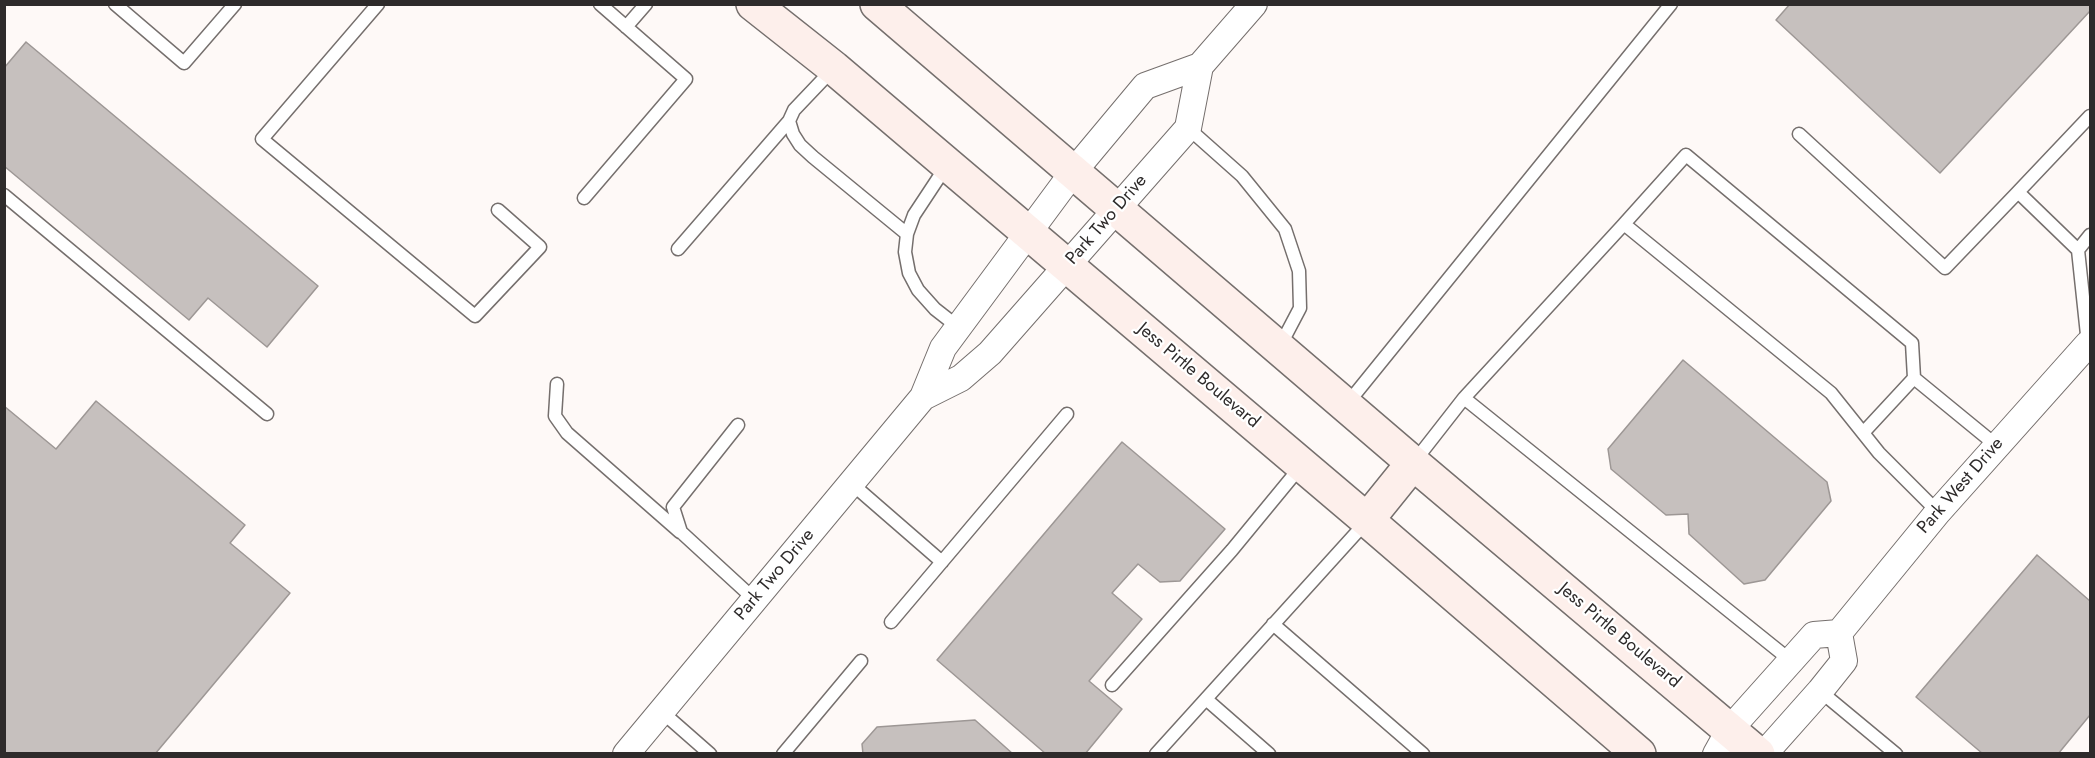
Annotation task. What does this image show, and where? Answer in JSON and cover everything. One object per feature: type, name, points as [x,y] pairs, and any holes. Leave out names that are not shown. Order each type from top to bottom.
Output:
[{"type":"street","name":"Jess Pirtle Boulevard","points":[[753,4],[834,68],[1639,753]]},
{"type":"street","name":"Jess Pirtle Boulevard","points":[[877,4],[1413,463],[1723,741],[1758,753]]},
{"type":"street","name":"Park Two Drive","points":[[626,753],[923,397],[943,348],[1074,171],[1145,86],[1200,66],[1254,4]]},
{"type":"street","points":[[1188,128],[1200,66]]},
{"type":"street","name":"Park Two Drive","points":[[923,397],[961,378],[990,353],[1188,128]]},
{"type":"street","name":"Park West Drive","points":[[1839,633],[1938,512],[2089,344]]},
{"type":"street","points":[[1367,520],[1413,463]]},
{"type":"street","points":[[1723,741],[1790,660],[1814,635],[1839,633],[1844,661],[1764,753]]},
{"type":"lane","points":[[115,4],[184,63],[235,4]]},
{"type":"lane","points":[[378,4],[262,139],[475,316],[540,247],[498,210]]},
{"type":"lane","points":[[585,198],[686,79],[600,4]]},
{"type":"lane","points":[[626,27],[646,4]]},
{"type":"lane","points":[[1346,405],[1671,4]]},
{"type":"lane","points":[[678,249],[789,121],[794,110],[834,68]]},
{"type":"lane","points":[[1799,134],[1945,268],[2091,116]]},
{"type":"lane","points":[[789,121],[796,139],[813,157],[906,234]]},
{"type":"lane","points":[[1188,128],[1242,176],[1285,229],[1299,271],[1300,308],[1279,347]]},
{"type":"lane","points":[[1413,463],[1464,398],[1686,155],[1912,343],[1914,378],[1863,433]]},
{"type":"lane","points":[[947,164],[914,215],[906,234],[905,252],[909,273],[918,290],[934,309],[958,327]]},
{"type":"lane","points":[[2018,192],[2078,250],[2089,344]]},
{"type":"lane","points":[[4,195],[267,414]]},
{"type":"lane","points":[[1624,224],[1831,393],[1879,453],[1938,512]]},
{"type":"lane","points":[[2078,250],[2091,235]]},
{"type":"lane","points":[[1914,378],[1996,446]]},
{"type":"lane","points":[[557,384],[555,416],[567,433],[754,599]]},
{"type":"lane","points":[[1464,398],[1790,660]]},
{"type":"lane","points":[[891,622],[1066,414]]},
{"type":"lane","points":[[681,532],[673,507],[738,425]]},
{"type":"lane","points":[[1112,685],[1232,550],[1303,465]]},
{"type":"lane","points":[[851,483],[942,562]]},
{"type":"lane","points":[[1156,753],[1367,520]]},
{"type":"lane","points":[[1273,624],[1423,753]]},
{"type":"lane","points":[[783,753],[861,661]]},
{"type":"lane","points":[[1820,691],[1896,753]]},
{"type":"lane","points":[[1206,699],[1269,753]]},
{"type":"lane","points":[[661,711],[710,753]]},
{"type":"building","points":[[1790,4],[2090,4],[2090,11],[1940,173],[1776,20]]},
{"type":"building","points":[[26,42],[318,286],[267,347],[208,298],[189,320],[4,166],[4,68]]},
{"type":"building","points":[[1683,360],[1827,482],[1831,501],[1765,580],[1744,584],[1689,534],[1688,514],[1666,515],[1611,469],[1608,449]]},
{"type":"building","points":[[96,401],[245,525],[230,543],[290,593],[155,754],[4,754],[4,406],[56,449]]},
{"type":"building","points":[[1122,442],[1225,529],[1180,581],[1160,582],[1138,564],[1112,593],[1142,619],[1089,681],[1122,709],[1085,754],[1046,754],[937,660]]},
{"type":"building","points":[[2037,555],[2090,601],[2090,715],[2058,754],[1983,754],[1916,697]]},
{"type":"building","points":[[975,720],[1013,754],[863,754],[862,744],[877,727]]}]
